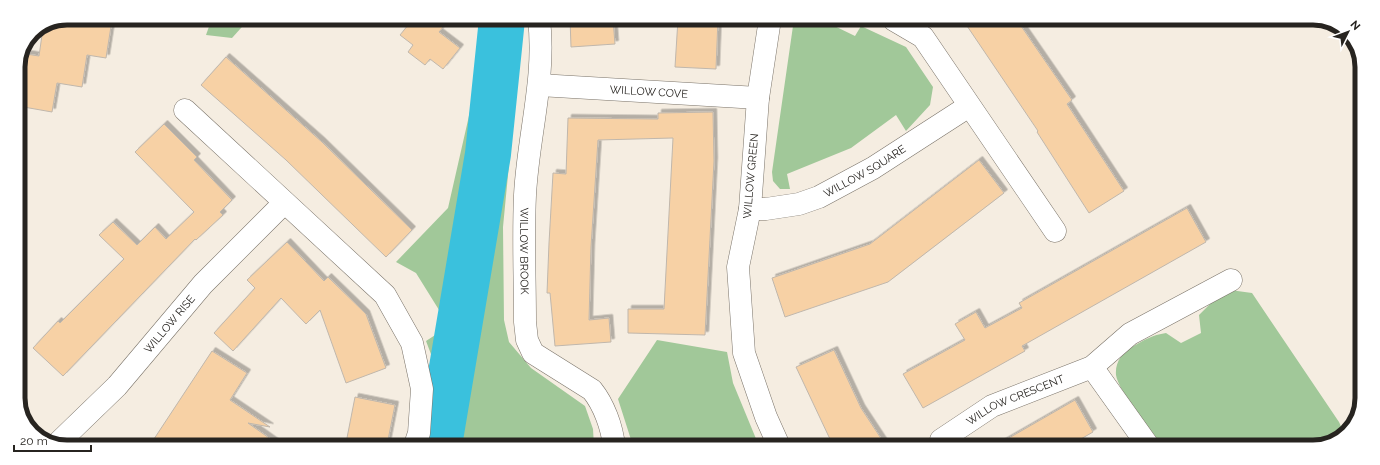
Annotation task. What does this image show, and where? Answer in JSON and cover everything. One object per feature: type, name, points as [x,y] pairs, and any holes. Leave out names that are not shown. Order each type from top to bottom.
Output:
[{"type":"street","name":"WILLOW BROOK","points":[[540,25],[541,35],[539,85],[525,194],[525,322],[527,340],[534,353],[592,390],[598,397],[613,433],[614,440]]},
{"type":"street","name":"WILLOW GREEN","points":[[769,25],[758,98],[750,209],[738,267],[744,353],[766,417],[776,440]]},
{"type":"street","points":[[909,25],[923,37],[1055,231]]},
{"type":"street","name":"WILLOW COVE","points":[[539,85],[758,98]]},
{"type":"street","name":"WILLOW SQUARE","points":[[750,209],[766,209],[799,204],[819,197],[873,168],[970,106]]},
{"type":"street","points":[[185,110],[385,295],[412,343],[422,389],[419,433],[417,440]]},
{"type":"street","name":"WILLOW RISE","points":[[60,440],[117,386],[203,284],[284,203]]},
{"type":"street","name":"WILLOW CRESCENT","points":[[941,440],[992,406],[1092,366],[1130,334],[1232,280]]},
{"type":"street","points":[[1092,366],[1144,440]]},
{"type":"green space","points":[[210,25],[244,25],[232,38],[206,35]]},
{"type":"green space","points":[[490,25],[522,25],[503,227],[504,320],[509,342],[531,368],[585,406],[593,429],[594,440],[434,440],[439,405],[437,370],[426,341],[449,326],[416,273],[396,262],[448,208]]},
{"type":"green space","points":[[793,25],[832,25],[855,36],[861,26],[906,47],[933,87],[930,105],[906,131],[896,115],[851,148],[787,174],[790,189],[780,189],[773,181],[772,172]]},
{"type":"green space","points":[[1230,290],[1252,293],[1342,428],[1327,438],[1319,440],[1159,440],[1129,401],[1118,382],[1116,370],[1118,362],[1125,352],[1132,347],[1156,335],[1166,333],[1181,343],[1201,333],[1199,315],[1212,302]]},
{"type":"green space","points":[[657,340],[727,352],[733,383],[757,440],[631,440],[618,399]]},
{"type":"building","points":[[66,25],[111,25],[106,58],[87,55],[82,87],[57,83],[52,112],[25,107],[26,58],[27,54],[39,56],[42,33],[51,28]]},
{"type":"building","points":[[408,25],[445,25],[439,32],[460,48],[443,69],[430,59],[425,65],[408,52],[413,45],[400,35]]},
{"type":"building","points":[[570,25],[613,25],[615,44],[571,47]]},
{"type":"building","points":[[678,25],[718,25],[716,69],[675,67]]},
{"type":"building","points":[[966,25],[1020,25],[1072,100],[1067,104],[1124,191],[1089,213],[1037,132],[1038,131]]},
{"type":"building","points":[[226,57],[322,142],[412,230],[386,257],[286,160],[201,85]]},
{"type":"building","points":[[713,112],[714,161],[705,335],[628,333],[628,309],[664,309],[673,138],[598,140],[591,247],[589,320],[609,318],[611,342],[555,346],[550,293],[547,293],[549,243],[553,173],[566,174],[568,118],[658,119],[658,113]]},
{"type":"building","points":[[164,124],[197,157],[194,160],[232,200],[220,212],[223,215],[196,240],[195,239],[63,376],[33,348],[58,321],[60,323],[124,259],[99,235],[113,222],[137,245],[155,227],[166,239],[194,212],[135,152]]},
{"type":"building","points":[[979,160],[1004,193],[888,282],[785,317],[772,278],[870,244]]},
{"type":"building","points":[[1187,208],[1206,242],[1022,346],[1025,351],[923,408],[903,374],[965,340],[955,324],[976,312],[985,328],[1022,308],[1019,303]]},
{"type":"building","points":[[287,242],[324,281],[328,277],[366,314],[386,368],[346,383],[320,310],[306,324],[281,298],[233,351],[214,333],[255,288],[247,280]]},
{"type":"building","points":[[834,350],[861,408],[882,440],[831,440],[796,367]]},
{"type":"building","points":[[212,351],[247,373],[230,400],[270,427],[248,423],[272,440],[153,440]]},
{"type":"building","points":[[355,397],[395,405],[388,440],[347,440]]},
{"type":"building","points":[[1075,400],[1093,432],[1079,440],[1005,440]]},
{"type":"waterway","points":[[440,440],[488,154],[501,25]]}]
